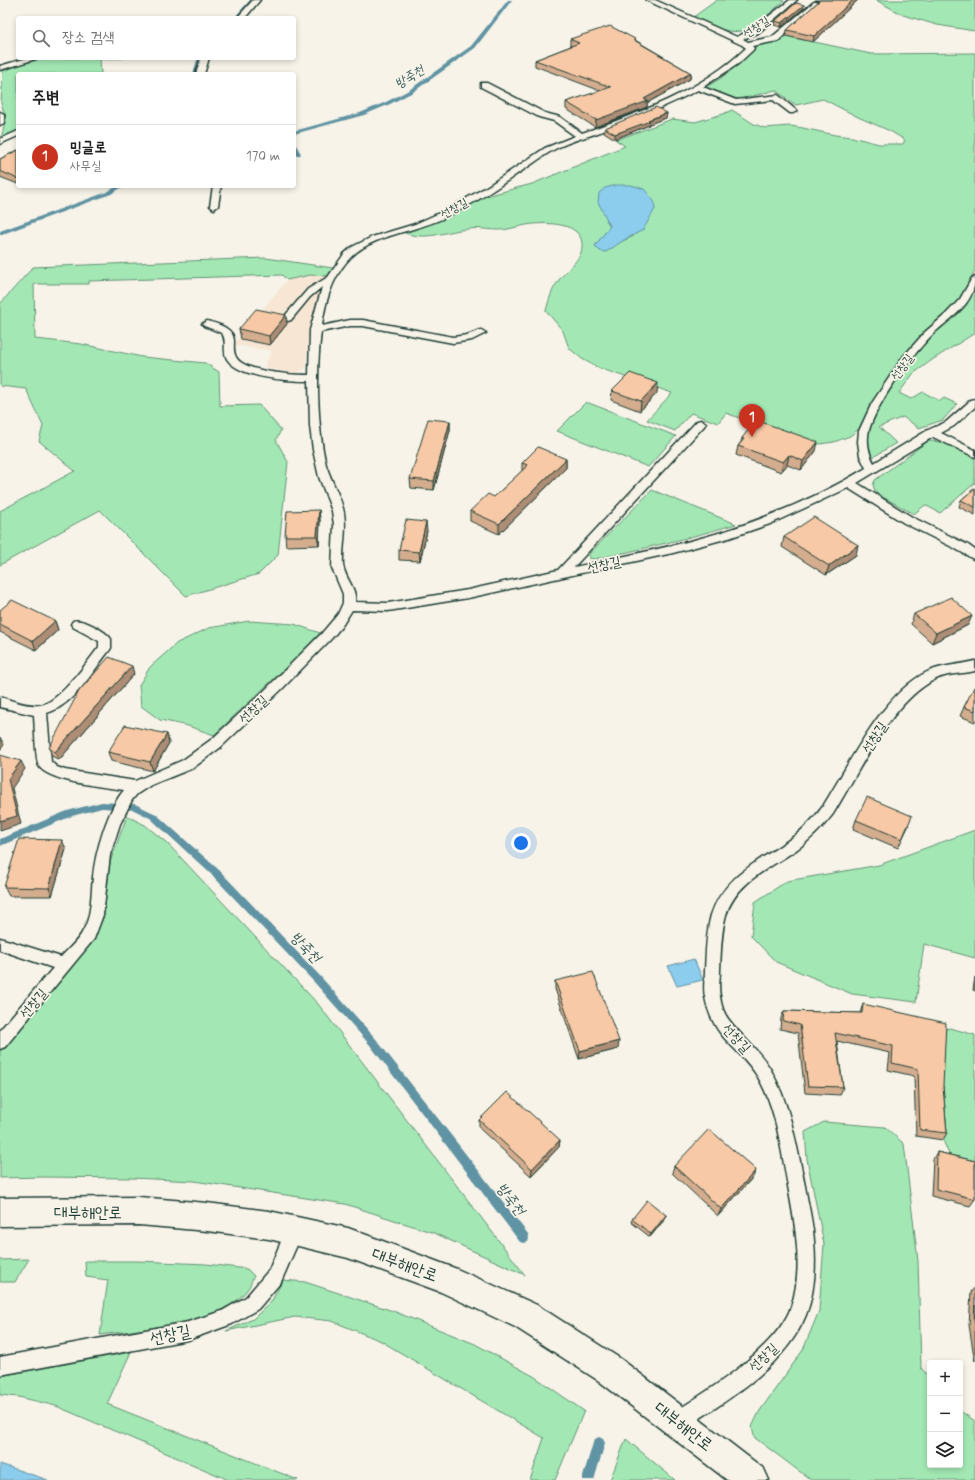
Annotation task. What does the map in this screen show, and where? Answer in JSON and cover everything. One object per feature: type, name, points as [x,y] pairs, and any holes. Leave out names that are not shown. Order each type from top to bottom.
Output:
[{"type":"street","name":"대부해안로","points":[[0,1212],[139,1211],[207,1217],[269,1225],[348,1243],[447,1279],[526,1316],[610,1370],[753,1480]]},
{"type":"lane","points":[[243,16],[257,0]]},
{"type":"lane","name":"선창길","points":[[0,1042],[89,935],[95,922],[103,856],[111,831],[132,791],[148,781],[174,771],[205,752],[281,683],[330,631],[342,617],[348,605],[350,596],[338,568],[340,528],[338,509],[328,487],[317,445],[313,341],[322,302],[331,279],[349,254],[365,242],[430,221],[494,186],[539,155],[554,147],[698,88],[712,80],[750,48],[742,42],[649,0]]},
{"type":"lane","name":"선창길","points":[[742,42],[794,0]]},
{"type":"lane","name":"선창길","points":[[742,42],[763,42],[775,39],[816,3]]},
{"type":"lane","points":[[0,68],[28,60]]},
{"type":"lane","points":[[201,72],[204,60]]},
{"type":"lane","points":[[484,85],[542,115],[557,118],[581,136]]},
{"type":"lane","points":[[698,88],[735,102],[775,96],[793,110]]},
{"type":"lane","points":[[0,114],[0,123]]},
{"type":"lane","points":[[0,142],[16,134]]},
{"type":"lane","points":[[214,206],[217,188]]},
{"type":"lane","name":"선창길","points":[[288,318],[307,294],[319,284],[331,279]]},
{"type":"lane","name":"선창길","points":[[872,468],[865,456],[862,442],[864,431],[877,403],[906,359],[928,334],[948,317],[964,300],[975,280]]},
{"type":"lane","points":[[315,330],[350,323],[363,323],[453,340],[469,338],[481,334]]},
{"type":"lane","points":[[207,324],[225,331],[229,336],[229,350],[231,359],[237,365],[286,378],[314,378]]},
{"type":"lane","name":"선창길","points":[[348,605],[360,607],[388,607],[468,594],[673,549],[725,535],[766,520],[849,483],[932,432],[950,424],[975,402]]},
{"type":"lane","name":"선창길","points":[[561,574],[701,422]]},
{"type":"lane","points":[[932,432],[975,454]]},
{"type":"lane","points":[[849,483],[891,510],[930,531],[957,543],[975,556]]},
{"type":"lane","points":[[0,702],[40,710],[52,707],[63,698],[105,648],[105,639],[99,634],[77,624]]},
{"type":"lane","name":"선창길","points":[[678,1421],[701,1407],[764,1359],[784,1336],[798,1312],[804,1284],[805,1242],[787,1135],[777,1102],[766,1074],[751,1053],[722,1024],[714,1008],[712,993],[715,930],[719,912],[726,897],[737,883],[802,838],[815,826],[826,812],[883,722],[910,689],[921,680],[932,675],[975,666]]},
{"type":"lane","points":[[40,710],[45,764],[52,771],[132,791]]},
{"type":"lane","points":[[0,944],[65,965]]},
{"type":"lane","name":"선창길","points":[[0,1366],[188,1331],[226,1318],[252,1303],[275,1276],[294,1231]]},
{"type":"shaded area","points":[[310,275],[327,276],[309,328],[306,368],[295,374],[264,367],[272,351],[233,345],[287,280]]},
{"type":"green space","points":[[717,0],[784,1],[751,28],[733,32],[722,30],[692,18]]},
{"type":"green space","points":[[876,0],[975,0],[975,31],[937,25],[903,15]]},
{"type":"green space","points":[[786,36],[871,54],[975,53],[975,270],[960,298],[944,315],[922,334],[900,360],[874,400],[859,429],[850,436],[834,442],[812,445],[726,413],[718,423],[691,413],[675,431],[647,420],[672,393],[599,368],[582,359],[569,348],[563,331],[546,311],[554,287],[576,261],[581,252],[581,239],[577,233],[570,228],[562,225],[534,224],[503,230],[468,229],[429,236],[405,233],[426,226],[475,199],[532,184],[625,146],[616,140],[672,119],[695,122],[732,110],[754,124],[765,128],[790,126],[852,137],[879,144],[903,144],[905,140],[890,131],[823,99],[796,105],[775,90],[737,99],[705,87],[725,75],[743,60],[754,48],[752,46],[778,41]],"holes":[[[606,220],[634,236],[618,243],[595,246],[610,226]]]},
{"type":"green space","points":[[34,60],[100,60],[101,72],[16,72],[16,131],[1,139],[6,118],[1,103],[3,71]]},
{"type":"green space","points":[[266,258],[333,268],[327,276],[310,275],[287,280],[282,275],[89,281],[89,284],[34,284],[35,339],[81,344],[142,357],[205,363],[219,372],[220,406],[259,405],[281,430],[276,440],[288,462],[278,555],[259,574],[186,596],[100,510],[0,565],[0,511],[75,471],[39,441],[43,426],[26,389],[0,386],[0,304],[33,267]]},
{"type":"green space","points":[[975,288],[975,333],[913,374],[899,393],[911,399],[923,392],[940,401],[944,398],[957,404],[943,420],[919,428],[903,417],[879,427],[896,443],[870,459],[867,443],[869,431],[882,402],[903,370],[924,344],[965,303]]},
{"type":"green space","points":[[586,402],[676,436],[648,467],[557,431]]},
{"type":"green space","points":[[928,441],[943,442],[975,458],[975,483],[940,513],[925,505],[914,514],[881,496],[875,491],[873,485],[875,480]]},
{"type":"green space","points":[[652,490],[736,524],[649,547],[595,559],[589,558],[589,554]]},
{"type":"green space","points":[[249,621],[294,624],[320,633],[295,659],[214,735],[188,726],[160,720],[141,706],[139,685],[150,667],[177,643],[209,628]]},
{"type":"green space","points":[[127,816],[145,825],[167,843],[318,1004],[525,1275],[434,1233],[345,1204],[194,1181],[132,1178],[0,1178],[0,1048],[95,937],[104,916],[110,862]]},
{"type":"green space","points":[[975,830],[975,958],[924,944],[916,1002],[852,994],[776,962],[751,936],[755,902],[787,881],[879,865]]},
{"type":"green space","points":[[950,1028],[975,1035],[975,1168],[953,1164],[943,1140],[940,1105],[942,1030]]},
{"type":"green space","points":[[824,1122],[885,1127],[904,1144],[918,1261],[921,1368],[927,1375],[927,1468],[963,1468],[963,1413],[975,1421],[975,1480],[811,1480],[755,1438],[752,1427],[759,1412],[803,1350],[819,1311],[824,1244],[807,1159],[805,1132]]},
{"type":"green space","points":[[29,1259],[15,1282],[0,1282],[0,1260]]},
{"type":"green space","points":[[85,1261],[138,1261],[206,1264],[247,1269],[254,1276],[249,1287],[238,1299],[222,1309],[203,1317],[159,1327],[100,1335],[108,1280],[86,1277]]},
{"type":"green space","points":[[283,1280],[305,1282],[393,1311],[475,1344],[535,1377],[584,1411],[555,1480],[530,1480],[544,1438],[381,1341],[332,1321],[295,1317],[226,1331],[253,1319],[271,1302]]},
{"type":"green space","points":[[131,1352],[107,1404],[298,1480],[229,1480],[56,1406],[19,1397],[0,1395],[0,1376]]},
{"type":"green space","points":[[626,1439],[675,1480],[610,1480]]},
{"type":"water","points":[[617,185],[631,185],[644,189],[654,201],[655,209],[643,230],[606,252],[600,251],[595,246],[610,226],[598,202],[599,193],[605,188]]},
{"type":"water","points":[[694,959],[703,980],[677,986],[668,966]]},
{"type":"water","points":[[0,1464],[48,1480],[0,1480]]},
{"type":"building","points":[[820,0],[853,0],[814,36],[787,30]]},
{"type":"building","points":[[796,3],[804,5],[782,23],[775,21]]},
{"type":"building","points":[[610,26],[635,39],[634,40],[691,73],[644,99],[648,101],[596,120],[566,102],[611,87],[535,60],[579,43],[570,39]]},
{"type":"building","points":[[656,107],[667,113],[615,134],[605,128]]},
{"type":"building","points":[[16,151],[16,178],[0,171],[0,159]]},
{"type":"building","points":[[256,309],[286,315],[269,336],[239,329]]},
{"type":"building","points":[[630,373],[658,383],[641,401],[612,391]]},
{"type":"building","points":[[428,419],[450,421],[434,481],[410,479]]},
{"type":"building","points":[[756,420],[818,442],[803,461],[789,455],[783,462],[738,446],[744,439],[742,438]]},
{"type":"building","points":[[538,447],[566,459],[499,524],[470,511],[488,494],[494,497],[528,465],[522,463]]},
{"type":"building","points":[[975,488],[975,507],[961,500]]},
{"type":"building","points":[[319,510],[317,536],[285,536],[287,511]]},
{"type":"building","points":[[814,517],[858,545],[829,566],[784,537]]},
{"type":"building","points":[[406,520],[426,522],[419,552],[399,550]]},
{"type":"building","points":[[951,597],[972,616],[936,633],[914,614]]},
{"type":"building","points":[[12,600],[55,621],[33,641],[0,624],[0,610]]},
{"type":"building","points":[[109,657],[132,666],[55,752],[49,748],[79,691]]},
{"type":"building","points":[[975,687],[975,711],[964,707]]},
{"type":"building","points":[[125,725],[167,734],[150,762],[108,752]]},
{"type":"building","points":[[0,755],[21,761],[8,779],[17,816],[0,821]]},
{"type":"building","points":[[867,797],[912,816],[902,839],[856,820]]},
{"type":"building","points":[[19,839],[62,840],[49,888],[4,887]]},
{"type":"building","points":[[593,972],[619,1041],[580,1051],[555,981]]},
{"type":"building","points":[[863,1004],[946,1023],[943,1086],[947,1133],[920,1130],[918,1069],[892,1063],[893,1046],[835,1033],[843,1087],[808,1086],[800,1025],[783,1021],[784,1011],[862,1013]]},
{"type":"building","points":[[507,1092],[560,1140],[532,1169],[479,1120]]},
{"type":"building","points":[[709,1129],[756,1170],[721,1209],[674,1166]]},
{"type":"building","points":[[937,1152],[975,1161],[975,1199],[936,1189]]},
{"type":"building","points":[[647,1200],[666,1215],[651,1234],[632,1219]]},
{"type":"waterway","points":[[238,16],[252,0]]},
{"type":"waterway","name":"방죽천","points":[[296,132],[362,114],[411,91],[473,47],[510,0]]},
{"type":"waterway","points":[[196,72],[199,60]]},
{"type":"waterway","name":"방죽천","points":[[296,150],[298,154],[296,154]]},
{"type":"waterway","name":"방죽천","points":[[0,233],[109,193],[118,188]]},
{"type":"waterway","name":"방죽천","points":[[0,843],[70,813],[102,805],[135,807],[153,816],[216,873],[317,979],[373,1042],[524,1238]]},
{"type":"waterway","name":"방죽천","points":[[588,1480],[599,1443]]},
{"type":"place","name":"밍글로","points":[[752,437]]}]
